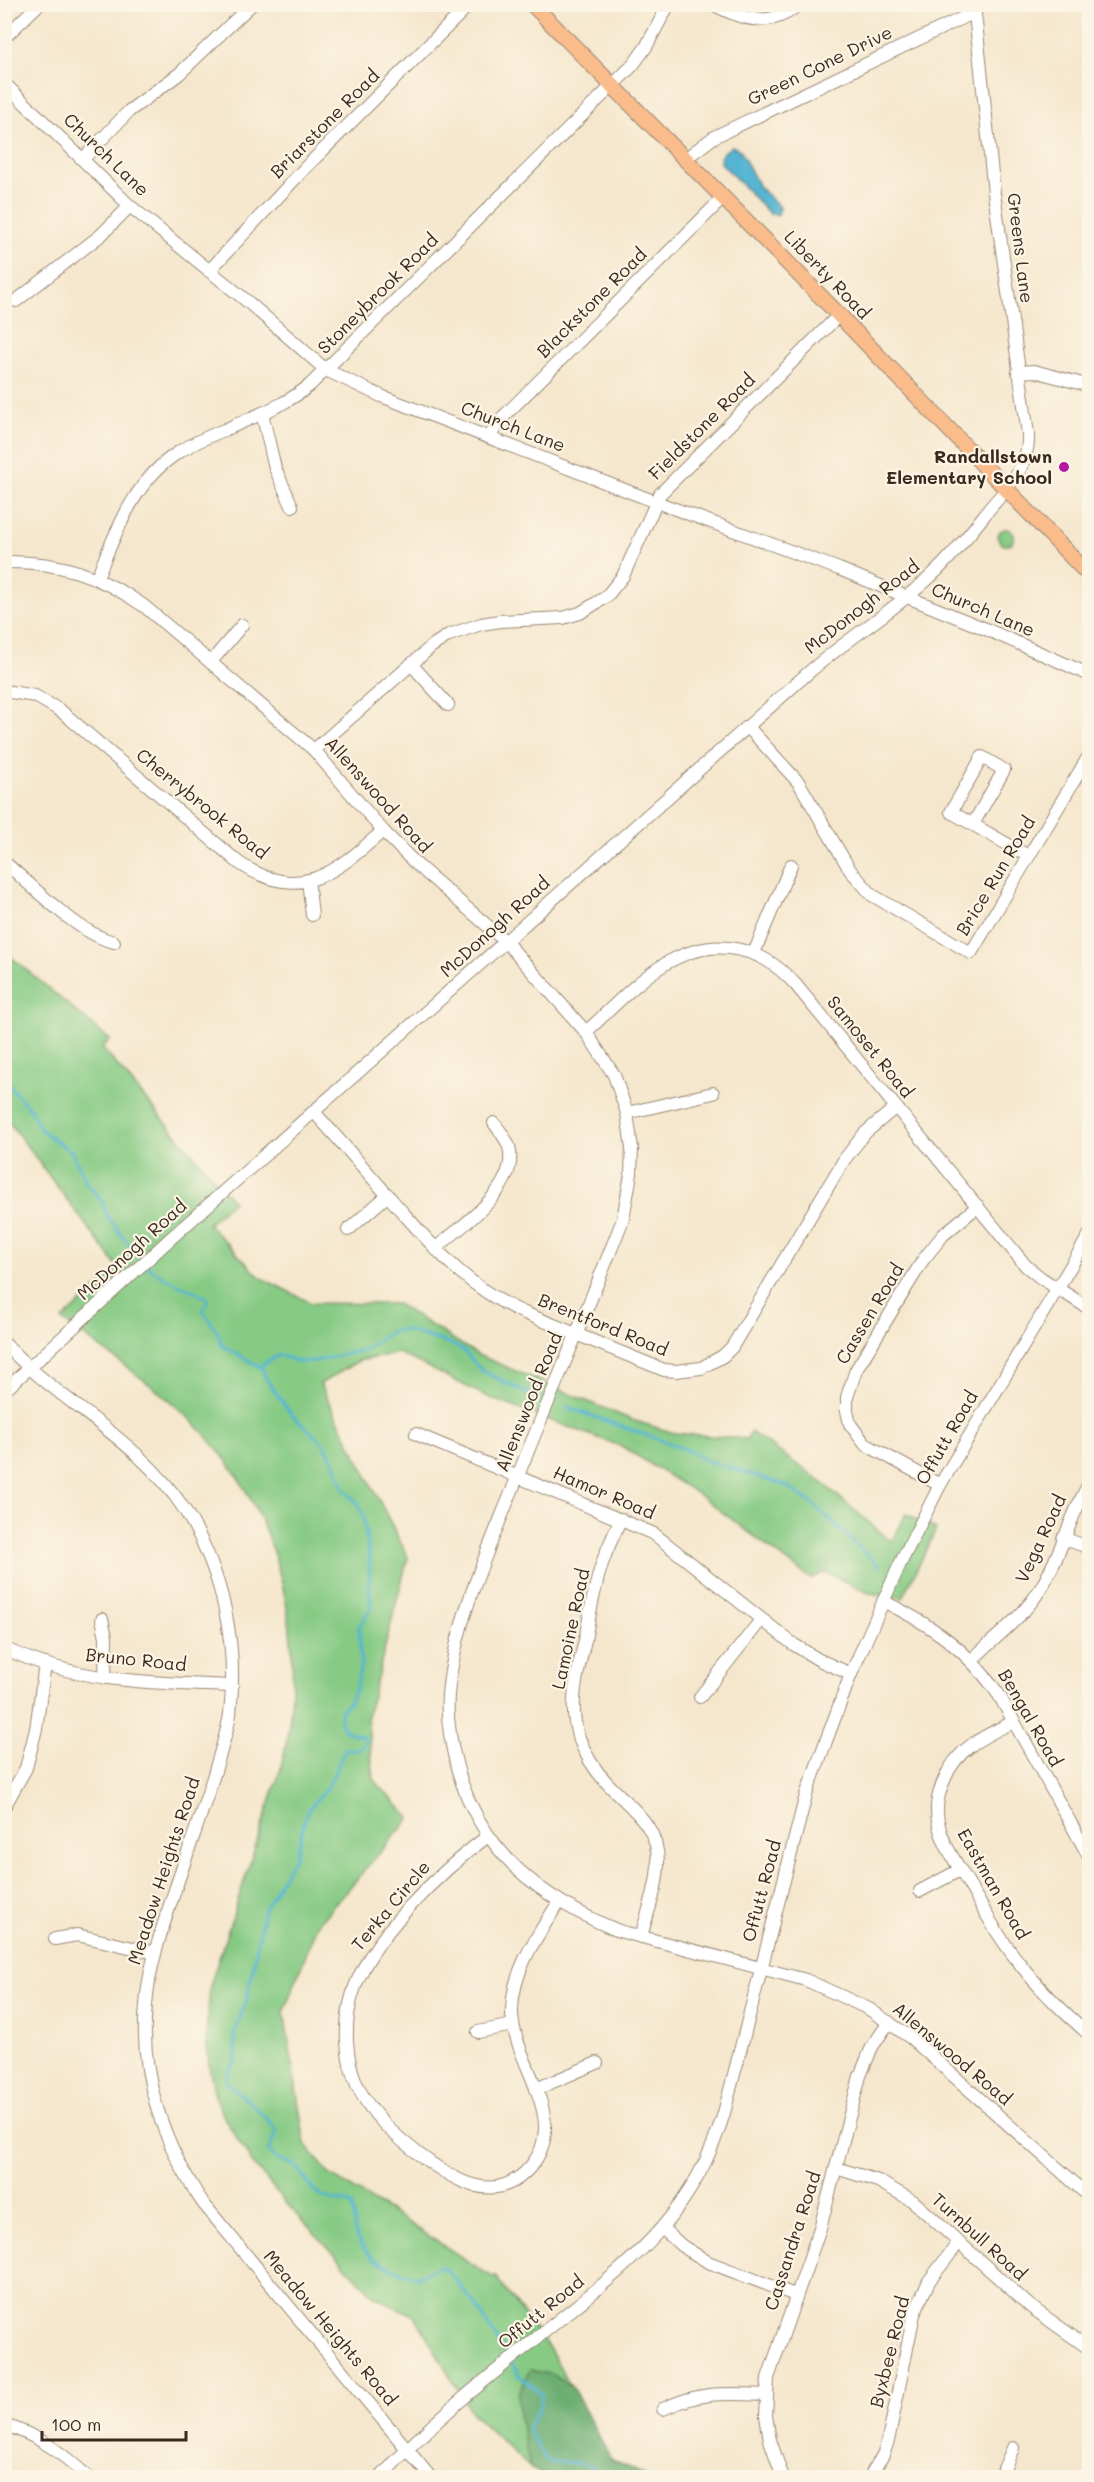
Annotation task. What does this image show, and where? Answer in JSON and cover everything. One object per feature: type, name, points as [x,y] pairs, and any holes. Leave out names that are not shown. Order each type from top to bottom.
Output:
[{"type":"main road","name":"Liberty Road","points":[[532,4],[839,315],[1089,576]]},
{"type":"street","points":[[4,38],[39,4]]},
{"type":"street","points":[[84,158],[129,111],[179,74],[252,4]]},
{"type":"street","name":"Briarstone Road","points":[[209,271],[306,167],[470,4]]},
{"type":"street","name":"Stoneybrook Road","points":[[96,577],[135,496],[163,465],[178,452],[298,395],[326,370],[633,65],[646,47],[669,4]]},
{"type":"street","points":[[712,4],[733,15],[750,20],[765,20],[781,16],[799,4]]},
{"type":"street","name":"Green Cone Drive","points":[[685,159],[714,137],[975,8]]},
{"type":"street","name":"Greens Lane","points":[[975,8],[994,192],[1028,434],[1028,451],[1020,470],[1006,489]]},
{"type":"street","name":"Church Lane","points":[[4,83],[84,158],[130,206],[248,302],[326,370],[381,396],[656,502],[839,569],[1089,675]]},
{"type":"street","name":"Blackstone Road","points":[[489,436],[500,420],[723,197]]},
{"type":"street","points":[[16,301],[101,235],[130,206]]},
{"type":"street","name":"Fieldstone Road","points":[[314,750],[432,646],[464,629],[500,621],[563,618],[592,607],[606,597],[623,576],[660,494],[839,315]]},
{"type":"street","points":[[1018,372],[1034,370],[1089,386]]},
{"type":"street","points":[[262,412],[275,468],[292,506]]},
{"type":"street","name":"McDonogh Road","points":[[4,1390],[170,1239],[315,1113],[505,941],[843,643],[904,597],[945,562],[1006,489]]},
{"type":"street","name":"Allenswood Road","points":[[4,562],[53,565],[96,577],[144,606],[212,663],[314,750],[383,831],[416,864],[505,941],[586,1032],[614,1075],[627,1113],[632,1148],[628,1197],[619,1229],[488,1550],[459,1636],[452,1666],[448,1697],[449,1727],[462,1783],[488,1836],[524,1876],[559,1902],[598,1923],[640,1937],[760,1968],[826,1988],[869,2009],[911,2038],[1089,2197]]},
{"type":"street","points":[[212,663],[242,625]]},
{"type":"street","points":[[411,664],[448,705]]},
{"type":"street","name":"Cherrybrook Road","points":[[4,691],[35,696],[61,711],[254,872],[280,881],[308,880],[335,870],[383,831]]},
{"type":"street","name":"Brice Run Road","points":[[748,727],[799,783],[850,870],[872,896],[971,953],[1089,754]]},
{"type":"street","points":[[973,824],[1004,770],[982,757],[951,812],[1028,856]]},
{"type":"street","points":[[4,862],[80,926],[102,939],[114,942]]},
{"type":"street","points":[[754,953],[791,865]]},
{"type":"street","points":[[308,880],[312,915]]},
{"type":"street","name":"Samoset Road","points":[[586,1032],[653,972],[681,955],[716,947],[754,953],[783,970],[1026,1266],[1089,1309]]},
{"type":"street","points":[[627,1113],[713,1093]]},
{"type":"street","name":"Brentford Road","points":[[315,1113],[435,1249],[453,1268],[485,1293],[502,1303],[649,1365],[676,1371],[701,1368],[723,1356],[739,1337],[844,1160],[864,1133],[896,1107]]},
{"type":"street","points":[[435,1249],[489,1202],[503,1182],[510,1149],[505,1137],[494,1123]]},
{"type":"street","points":[[348,1230],[388,1195]]},
{"type":"street","name":"Cassen Road","points":[[940,1485],[865,1444],[850,1424],[847,1397],[856,1370],[923,1260],[943,1235],[978,1206]]},
{"type":"street","name":"Offutt Road","points":[[380,2478],[406,2449],[625,2266],[663,2229],[696,2181],[718,2133],[809,1787],[851,1674],[883,1601],[940,1485],[1089,1234]]},
{"type":"street","name":"Meadow Heights Road","points":[[4,1343],[29,1368],[150,1466],[185,1511],[206,1549],[225,1611],[230,1638],[232,1686],[229,1716],[222,1748],[155,1953],[145,2008],[147,2059],[152,2090],[169,2144],[203,2203],[431,2478]]},
{"type":"street","name":"Hamor Road","points":[[416,1434],[621,1518],[654,1534],[806,1653],[851,1674]]},
{"type":"street","name":"Vega Road","points":[[972,1660],[1035,1597],[1089,1482]]},
{"type":"street","name":"Lamoine Road","points":[[621,1518],[599,1576],[576,1679],[574,1714],[577,1733],[584,1751],[595,1768],[608,1784],[641,1814],[654,1837],[658,1864],[657,1876],[640,1937]]},
{"type":"street","points":[[1063,1538],[1089,1548]]},
{"type":"street","name":"Bengal Road","points":[[883,1601],[935,1629],[972,1660],[999,1695],[1089,1858]]},
{"type":"street","points":[[102,1619],[106,1637],[105,1678]]},
{"type":"street","points":[[700,1697],[761,1620]]},
{"type":"street","name":"Bruno Road","points":[[4,1648],[45,1664],[105,1678],[232,1686]]},
{"type":"street","points":[[4,1807],[27,1768],[45,1664]]},
{"type":"street","name":"Eastman Road","points":[[1013,1722],[962,1751],[944,1779],[937,1808],[939,1824],[944,1841],[960,1870],[996,1931],[1017,1961],[1055,2005],[1089,2035]]},
{"type":"street","name":"Terka Circle","points":[[488,1836],[454,1861],[370,1954],[359,1975],[347,2018],[350,2062],[357,2084],[379,2120],[446,2175],[474,2186],[501,2186],[523,2174],[532,2165],[542,2145],[546,2125],[544,2111],[522,2056],[513,2025],[513,1996],[521,1965],[559,1902]]},
{"type":"street","points":[[920,1891],[960,1870]]},
{"type":"street","points":[[54,1939],[77,1935],[155,1953]]},
{"type":"street","name":"Cassandra Road","points":[[783,2478],[770,2440],[765,2395],[773,2357],[820,2228],[866,2060],[890,2022]]},
{"type":"street","points":[[478,2032],[513,2025]]},
{"type":"street","points":[[536,2089],[597,2063]]},
{"type":"street","name":"Turnbull Road","points":[[836,2168],[860,2174],[913,2201],[1030,2307],[1089,2349]]},
{"type":"street","points":[[663,2229],[682,2246],[708,2262],[795,2295]]},
{"type":"street","name":"Byxbee Road","points":[[869,2478],[883,2455],[888,2441],[914,2314],[933,2275],[959,2242]]},
{"type":"street","points":[[663,2409],[679,2401],[706,2394],[765,2395]]},
{"type":"street","points":[[4,2425],[33,2435],[51,2445],[89,2478]]},
{"type":"street","points":[[1000,2478],[1013,2448]]},
{"type":"green space","points":[[1003,529],[1009,529],[1014,537],[1012,543],[1003,545],[998,540],[998,534]]},
{"type":"green space","points":[[4,951],[110,1040],[102,1048],[233,1201],[208,1224],[260,1277],[311,1303],[397,1304],[478,1355],[632,1420],[674,1433],[747,1439],[751,1432],[818,1479],[892,1542],[906,1514],[936,1529],[903,1598],[869,1593],[825,1572],[811,1579],[698,1494],[623,1447],[492,1399],[399,1353],[358,1361],[320,1384],[408,1557],[367,1717],[374,1780],[410,1818],[317,1925],[284,2012],[305,2144],[329,2174],[492,2277],[495,2276],[549,2348],[612,2460],[648,2477],[545,2477],[530,2468],[471,2412],[415,2316],[375,2297],[285,2202],[251,2161],[225,2119],[215,2096],[206,2038],[210,1986],[281,1768],[289,1722],[292,1675],[290,1628],[282,1582],[268,1538],[249,1496],[223,1457],[192,1421],[161,1394],[62,1320],[119,1269],[5,1117]]},
{"type":"green space","points":[[530,2370],[553,2375],[572,2387],[612,2460],[648,2477],[545,2477],[530,2468],[519,2416],[518,2394]]},
{"type":"water","points":[[732,146],[740,150],[759,187],[780,207],[778,215],[770,214],[720,162],[722,154]]},
{"type":"waterway","points":[[4,1079],[32,1112],[41,1130],[72,1152],[86,1182],[102,1201],[108,1218],[142,1260]]},
{"type":"waterway","points":[[146,1265],[167,1279],[207,1298],[208,1302],[203,1310],[220,1337],[221,1345],[262,1368],[266,1379],[292,1415],[325,1445],[337,1468],[344,1489],[360,1506],[370,1560],[371,1608],[359,1627],[361,1664],[357,1685],[351,1699],[341,1711],[340,1720],[342,1727],[348,1732],[362,1736],[366,1741],[364,1746],[358,1750],[345,1750],[329,1785],[307,1812],[296,1854],[264,1909],[247,1999],[234,2034],[236,2060],[227,2075],[227,2083],[251,2103],[275,2128],[276,2132],[269,2151],[272,2155],[297,2168],[319,2194],[350,2204],[358,2241],[371,2256],[389,2267],[417,2277],[439,2267],[445,2268],[475,2304],[507,2356]]},
{"type":"waterway","points":[[260,1366],[279,1355],[299,1362],[315,1361],[364,1350],[392,1331],[406,1330],[451,1344],[464,1351],[482,1371],[531,1395]]},
{"type":"waterway","points":[[566,1407],[690,1451],[705,1460],[785,1485],[813,1504],[879,1566]]},
{"type":"waterway","points":[[511,2362],[520,2376],[542,2395],[539,2409],[527,2429],[545,2458],[550,2462],[582,2463],[610,2478]]},
{"type":"place","name":"Randallstown Elementary School","points":[[1064,467]]}]
